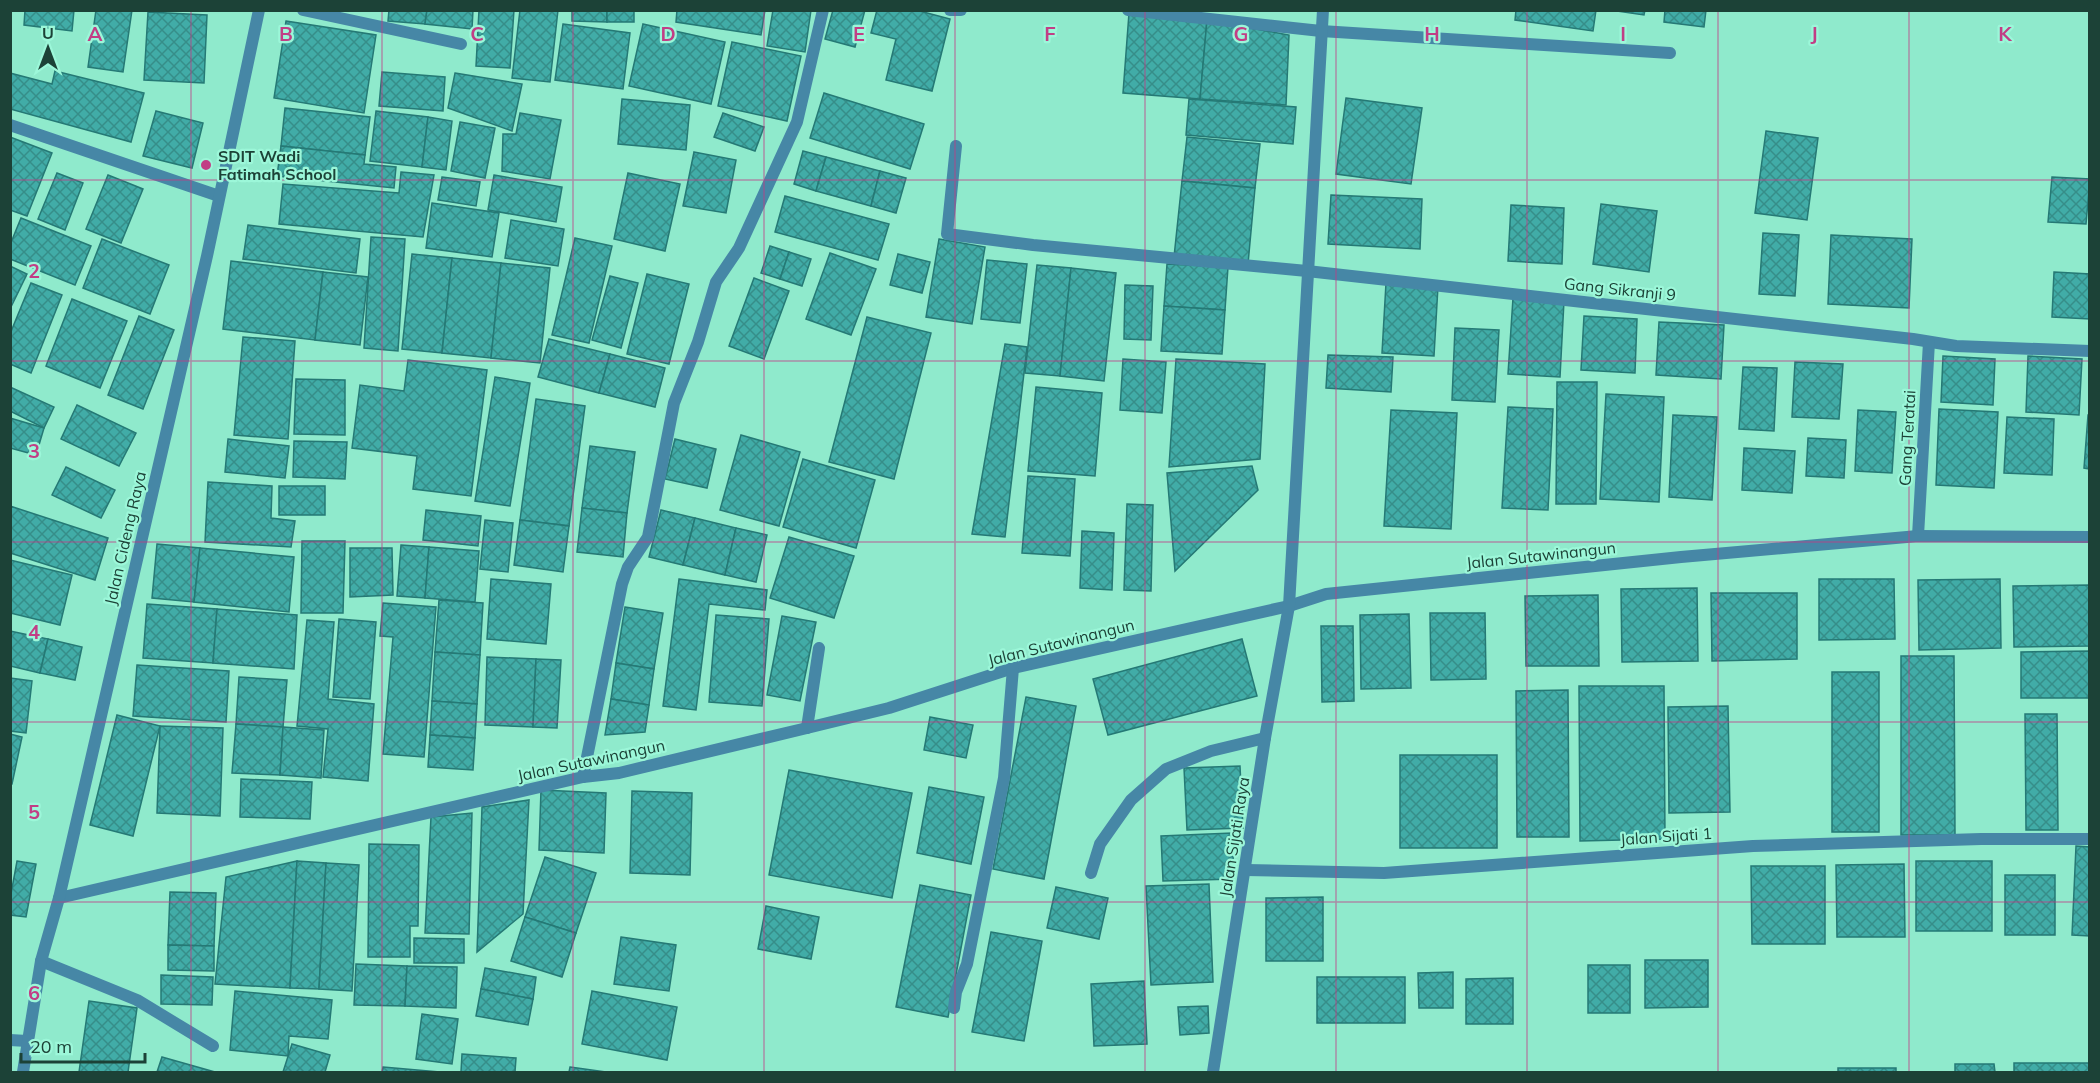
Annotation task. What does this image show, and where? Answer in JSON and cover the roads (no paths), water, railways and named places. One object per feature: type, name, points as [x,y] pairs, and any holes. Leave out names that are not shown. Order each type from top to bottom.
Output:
[{"type":"street","name":"Jalan Cideng Raya","points":[[23,1072],[41,962],[59,898],[219,196],[259,10]]},
{"type":"street","points":[[303,10],[461,44]]},
{"type":"street","points":[[583,777],[622,584],[628,567],[648,537],[674,403],[698,342],[716,282],[732,262],[797,122],[823,10]]},
{"type":"street","points":[[950,10],[961,10]]},
{"type":"street","points":[[1128,10],[1321,31],[1670,53]]},
{"type":"street","name":"Jalan Sijati Raya","points":[[1213,1072],[1288,606],[1323,10]]},
{"type":"street","points":[[10,125],[219,196]]},
{"type":"street","name":"Gang Sikranji 9","points":[[956,146],[947,234],[1033,245],[1307,270],[1956,346],[2090,351]]},
{"type":"street","name":"Gang Teratai","points":[[1918,536],[1929,342]]},
{"type":"street","name":"Jalan Sutawinangun","points":[[59,898],[583,777],[619,772],[807,728],[889,708],[1013,668],[1288,606],[1326,594],[1681,557],[1918,536],[2090,537]]},
{"type":"street","points":[[807,728],[819,648]]},
{"type":"street","points":[[954,1008],[956,992],[967,964],[1004,778],[1013,668]]},
{"type":"street","points":[[1091,873],[1100,844],[1131,800],[1166,769],[1211,751],[1265,738]]},
{"type":"street","name":"Jalan Sijati 1","points":[[1246,870],[1384,873],[1752,846],[1981,839],[2090,839]]},
{"type":"street","points":[[41,962],[137,1000],[213,1046]]},
{"type":"street","points":[[10,1040],[27,1041]]},
{"type":"place","name":"SDIT Wadi Fatimah School","points":[[206,165]]}]
